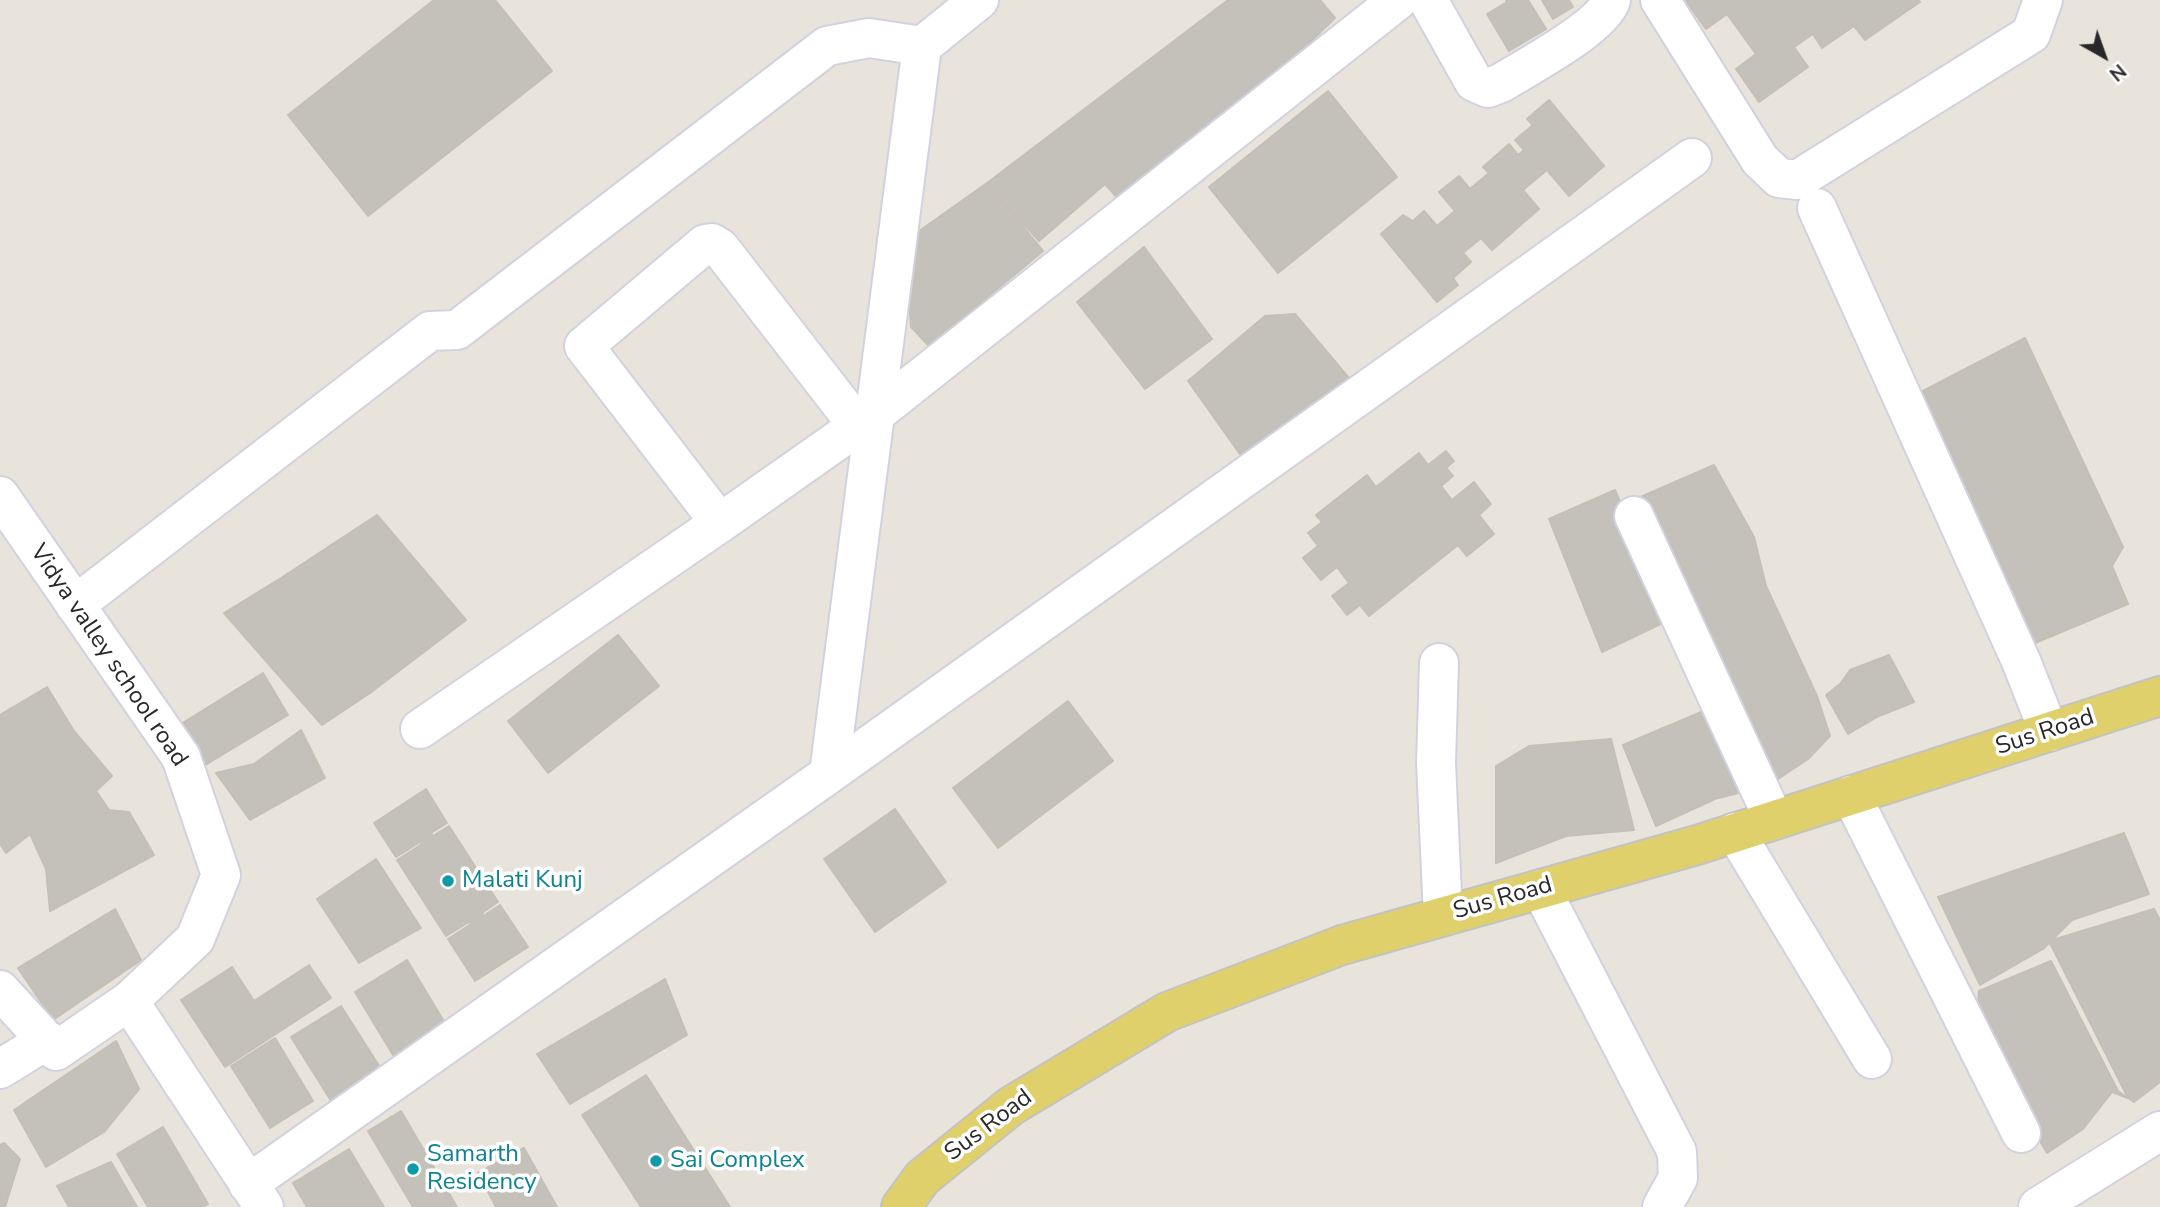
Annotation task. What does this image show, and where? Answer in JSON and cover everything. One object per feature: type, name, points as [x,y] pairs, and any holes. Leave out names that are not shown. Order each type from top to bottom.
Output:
[{"type":"main road","name":"Sus Road","points":[[901,1207],[922,1178],[1011,1105],[1167,1012],[1342,945],[1735,832],[2160,696]]},
{"type":"street","points":[[829,774],[859,415],[922,46],[979,0]]},
{"type":"street","points":[[420,729],[713,515],[859,415],[1398,0]]},
{"type":"street","points":[[1428,0],[1474,82],[1488,88],[1501,83],[1583,32],[1608,8],[1611,0]]},
{"type":"street","points":[[1660,0],[1760,160],[1779,178],[1797,180],[2031,34],[2043,0]]},
{"type":"street","points":[[75,605],[430,331],[457,330],[827,46],[869,38],[922,46]]},
{"type":"street","points":[[129,1001],[256,1195],[829,774],[1692,158]]},
{"type":"street","points":[[1817,208],[2015,649],[2049,732]]},
{"type":"street","points":[[713,515],[584,346],[705,244],[712,243],[720,248],[859,415]]},
{"type":"street","name":"Vidya valley school road","points":[[0,496],[181,757],[221,875],[195,939],[129,1001],[57,1051],[47,1040]]},
{"type":"street","points":[[1634,516],[1774,820]]},
{"type":"street","points":[[1439,663],[1436,763],[1443,916]]},
{"type":"street","points":[[1851,795],[2021,1133]]},
{"type":"street","points":[[1735,832],[1872,1059]]},
{"type":"street","points":[[1541,889],[1677,1152],[1678,1178],[1662,1207]]},
{"type":"street","points":[[0,990],[47,1040],[0,1069]]},
{"type":"street","points":[[2038,1207],[2160,1131]]},
{"type":"building","points":[[434,0],[495,0],[552,71],[368,216],[288,115]]},
{"type":"building","points":[[1228,0],[1320,0],[1335,18],[1301,51],[1312,58],[1123,204],[1105,184],[1039,241],[987,183]]},
{"type":"building","points":[[1506,0],[1528,0],[1546,29],[1509,51],[1487,14],[1507,2]]},
{"type":"building","points":[[1542,0],[1569,0],[1573,7],[1553,19]]},
{"type":"building","points":[[1685,0],[1920,2],[1865,40],[1854,26],[1822,48],[1813,34],[1794,47],[1808,67],[1759,102],[1736,69],[1756,54],[1727,14],[1706,29]]},
{"type":"building","points":[[1328,91],[1397,177],[1278,273],[1209,187]]},
{"type":"building","points":[[1549,100],[1604,166],[1569,196],[1547,170],[1523,190],[1539,209],[1492,250],[1481,238],[1463,253],[1471,262],[1453,278],[1458,285],[1437,302],[1381,234],[1403,215],[1413,221],[1424,211],[1437,226],[1455,211],[1439,192],[1459,176],[1470,189],[1489,173],[1483,167],[1509,144],[1518,155],[1524,150],[1515,140],[1533,125],[1527,119]]},
{"type":"building","points":[[987,183],[1043,251],[929,346],[911,327],[905,241]]},
{"type":"building","points":[[1144,247],[1212,339],[1145,389],[1077,302]]},
{"type":"building","points":[[1295,314],[1354,384],[1247,464],[1188,381],[1265,316]]},
{"type":"building","points":[[2025,338],[2123,547],[2112,566],[2128,604],[2028,646],[1919,393]]},
{"type":"building","points":[[1446,451],[1454,461],[1446,468],[1453,476],[1441,486],[1452,500],[1474,482],[1491,504],[1479,515],[1494,534],[1467,556],[1458,545],[1369,616],[1360,605],[1347,615],[1332,596],[1349,583],[1337,567],[1321,580],[1303,558],[1318,546],[1308,533],[1322,522],[1316,515],[1367,475],[1376,487],[1419,453],[1428,465]]},
{"type":"building","points":[[1714,465],[1754,537],[1766,586],[1817,696],[1830,736],[1808,759],[1769,785],[1636,499]]},
{"type":"building","points":[[1615,490],[1671,619],[1602,652],[1549,519]]},
{"type":"building","points":[[377,515],[466,620],[370,693],[322,725],[224,613]]},
{"type":"building","points":[[618,635],[659,686],[548,773],[508,721]]},
{"type":"building","points":[[1889,655],[1914,702],[1879,716],[1848,734],[1826,695],[1840,684],[1850,670]]},
{"type":"building","points":[[263,673],[288,715],[202,767],[173,729]]},
{"type":"building","points":[[47,687],[74,731],[112,776],[96,791],[109,810],[129,812],[154,855],[50,911],[46,869],[30,834],[6,853],[0,844],[0,715]]},
{"type":"building","points":[[1068,701],[1113,761],[998,848],[953,788]]},
{"type":"building","points":[[1711,708],[1750,790],[1715,799],[1656,826],[1623,745]]},
{"type":"building","points":[[301,730],[325,778],[250,820],[216,773],[254,764]]},
{"type":"building","points":[[1611,739],[1634,830],[1566,836],[1496,863],[1496,766],[1529,746]]},
{"type":"building","name":"Malati Kunj","points":[[426,789],[447,823],[431,833],[433,836],[449,826],[498,902],[482,913],[483,916],[500,905],[528,947],[475,981],[448,939],[471,924],[469,922],[446,936],[397,860],[422,844],[420,842],[396,857],[374,823]]},
{"type":"building","points":[[895,809],[946,882],[875,932],[824,859]]},
{"type":"building","points":[[2124,833],[2149,894],[2072,920],[2043,949],[1980,985],[1938,897]]},
{"type":"building","points":[[376,859],[421,928],[359,963],[317,899]]},
{"type":"building","points":[[115,909],[141,960],[53,1020],[18,968]]},
{"type":"building","points":[[2154,909],[2160,920],[2160,1082],[2134,1102],[2128,1098],[2049,941]]},
{"type":"building","points":[[407,960],[445,1023],[393,1055],[355,992]]},
{"type":"building","points":[[2051,961],[2118,1091],[2128,1098],[2112,1092],[2083,1129],[2047,1153],[1976,1030],[1979,991]]},
{"type":"building","points":[[309,965],[331,998],[225,1067],[181,1000],[232,967],[254,1001]]},
{"type":"building","points":[[665,979],[687,1035],[570,1104],[537,1054]]},
{"type":"building","points":[[341,1006],[383,1072],[333,1104],[291,1037]]},
{"type":"building","points":[[275,1038],[313,1101],[270,1128],[231,1066]]},
{"type":"building","points":[[116,1041],[139,1089],[104,1132],[46,1167],[14,1110]]},
{"type":"building","name":"Sai Complex","points":[[646,1075],[730,1207],[641,1207],[582,1115]]},
{"type":"building","name":"Samarth Residency","points":[[401,1111],[457,1207],[413,1207],[368,1131]]},
{"type":"building","points":[[163,1127],[208,1204],[203,1207],[148,1207],[117,1154]]},
{"type":"building","points":[[4,1143],[20,1159],[5,1207],[0,1207],[0,1145]]},
{"type":"building","points":[[524,1148],[557,1207],[496,1207],[478,1173]]},
{"type":"building","points":[[349,1149],[384,1207],[307,1207],[293,1183]]},
{"type":"building","points":[[111,1162],[137,1207],[69,1207],[57,1186]]},
{"type":"place","name":"Malati Kunj","points":[[448,881]]},
{"type":"place","name":"Sai Complex","points":[[656,1161]]},
{"type":"place","name":"Samarth Residency","points":[[413,1169]]}]
